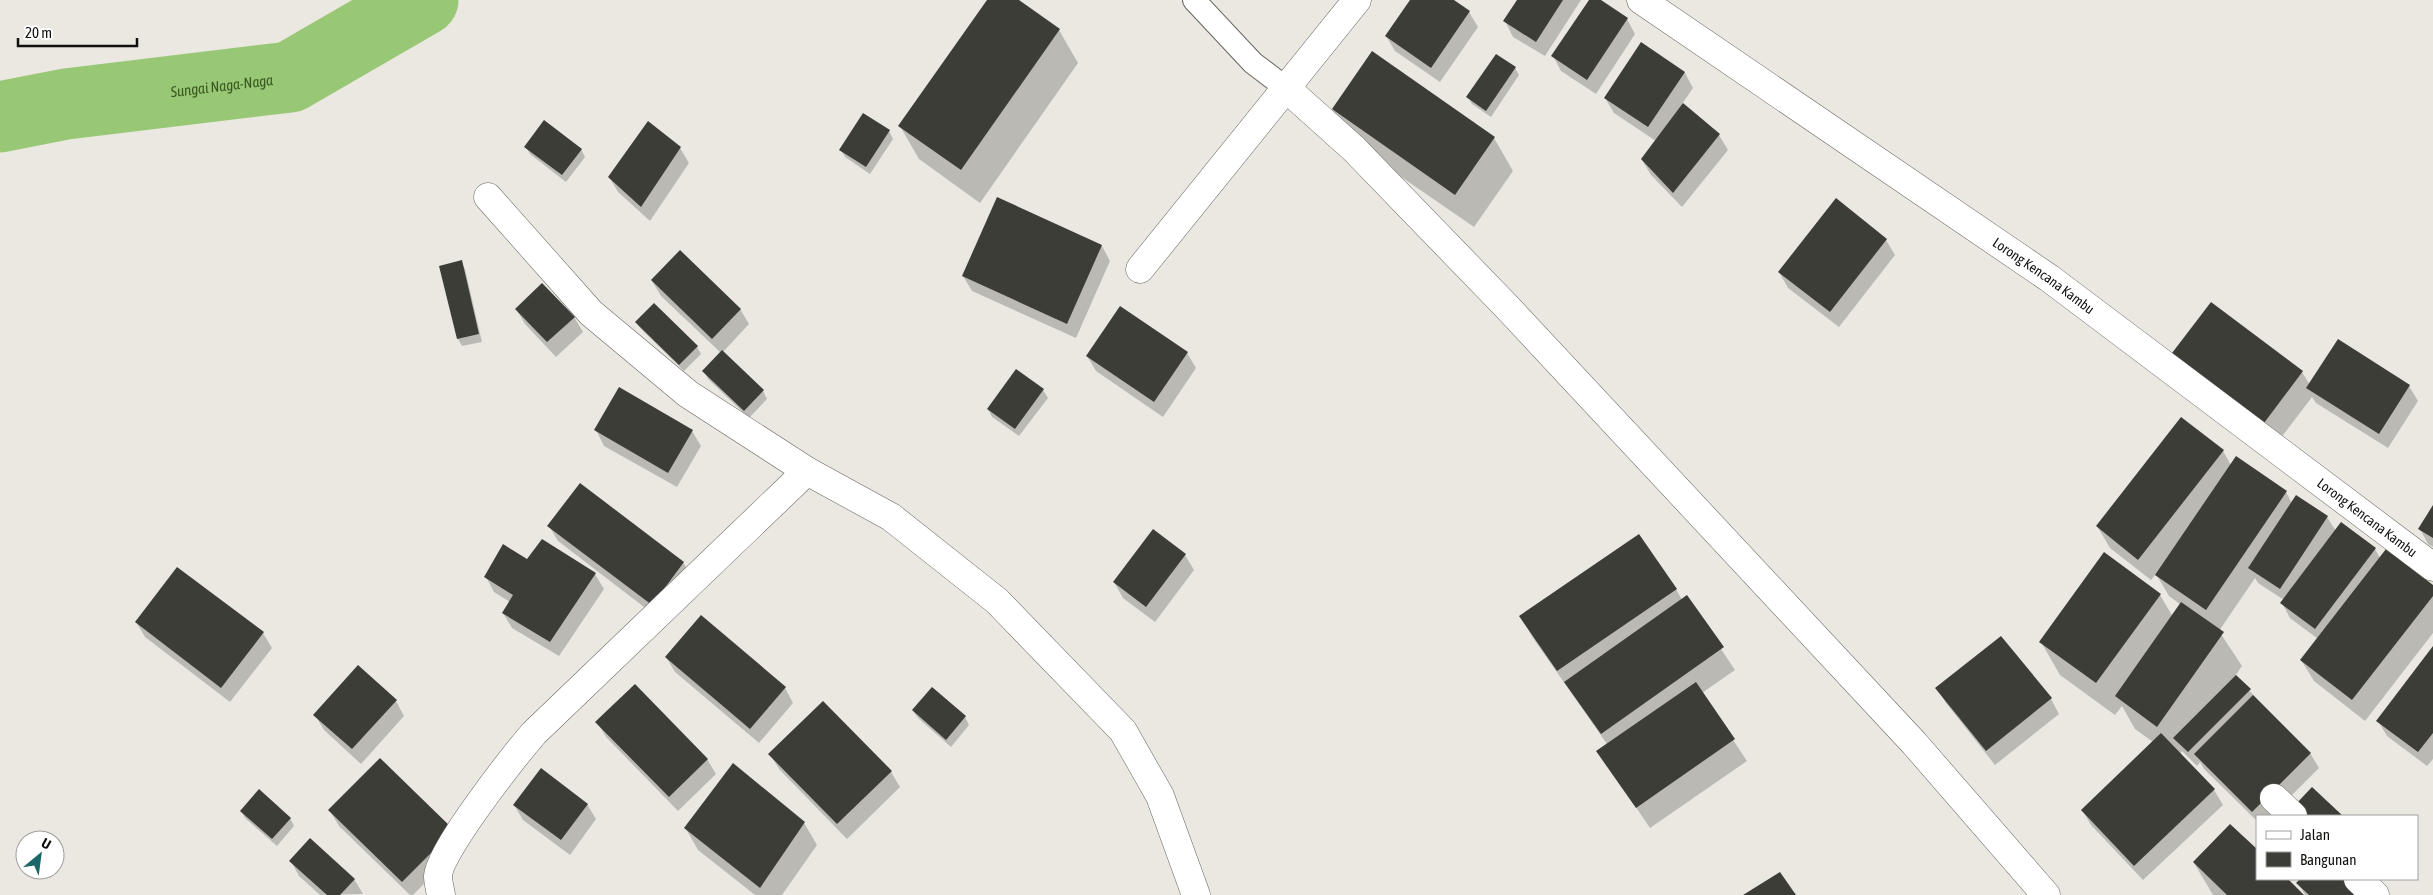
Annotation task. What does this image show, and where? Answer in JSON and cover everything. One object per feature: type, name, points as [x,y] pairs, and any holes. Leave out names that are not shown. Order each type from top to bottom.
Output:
[{"type":"street","points":[[1140,269],[1357,0]]},
{"type":"street","name":"Lorong Kencana Kambu","points":[[1641,0],[2049,278],[2433,567]]},
{"type":"street","points":[[1286,88],[1354,149],[1508,308],[1914,743],[2046,895]]},
{"type":"street","points":[[488,197],[591,312],[688,394],[807,471],[891,517],[997,601],[1123,731],[1160,796],[1196,895]]},
{"type":"street","points":[[441,895],[438,875],[449,851],[504,767],[528,740],[807,471]]},
{"type":"street","points":[[2359,880],[2375,895]]},
{"type":"lane","points":[[1194,0],[1253,63],[1286,88]]},
{"type":"building","points":[[987,0],[1019,0],[1060,29],[961,170],[898,126]]},
{"type":"building","points":[[1410,0],[1454,0],[1470,11],[1431,68],[1385,36]]},
{"type":"building","points":[[1517,0],[1563,0],[1536,42],[1503,21]]},
{"type":"building","points":[[1589,0],[1601,0],[1628,18],[1587,80],[1551,56]]},
{"type":"building","points":[[1641,42],[1685,72],[1648,127],[1604,98]]},
{"type":"building","points":[[1372,51],[1495,137],[1455,195],[1332,109]]},
{"type":"building","points":[[1496,54],[1516,67],[1486,111],[1466,97]]},
{"type":"building","points":[[1683,103],[1720,134],[1673,193],[1641,159]]},
{"type":"building","points":[[863,113],[890,130],[866,167],[839,150]]},
{"type":"building","points":[[544,120],[582,149],[562,175],[524,147]]},
{"type":"building","points":[[648,121],[681,147],[641,207],[608,177]]},
{"type":"building","points":[[997,197],[1102,245],[1067,324],[962,276]]},
{"type":"building","points":[[1836,198],[1887,239],[1830,312],[1778,272]]},
{"type":"building","points":[[680,250],[741,309],[712,339],[651,280]]},
{"type":"building","points":[[462,260],[479,334],[457,339],[439,266]]},
{"type":"building","points":[[542,283],[575,317],[547,342],[515,309]]},
{"type":"building","points":[[2211,302],[2303,371],[2261,427],[2169,357]]},
{"type":"building","points":[[654,303],[698,346],[679,365],[635,322]]},
{"type":"building","points":[[1120,306],[1188,352],[1154,402],[1086,356]]},
{"type":"building","points":[[2338,339],[2410,385],[2379,434],[2306,388]]},
{"type":"building","points":[[722,350],[764,390],[744,411],[702,371]]},
{"type":"building","points":[[1016,369],[1044,389],[1015,429],[987,409]]},
{"type":"building","points":[[619,387],[693,430],[668,473],[594,430]]},
{"type":"building","points":[[2181,417],[2224,450],[2138,560],[2096,526]]},
{"type":"building","points":[[2236,456],[2287,491],[2206,610],[2155,575]]},
{"type":"building","points":[[580,483],[684,562],[652,605],[547,526]]},
{"type":"building","points":[[2296,495],[2328,516],[2280,589],[2248,568]]},
{"type":"building","points":[[2433,505],[2433,538],[2418,529]]},
{"type":"building","points":[[2341,522],[2376,548],[2315,629],[2280,603]]},
{"type":"building","points":[[1153,529],[1186,554],[1146,607],[1113,582]]},
{"type":"building","points":[[1639,534],[1677,589],[1557,671],[1519,616]]},
{"type":"building","points":[[542,539],[596,573],[550,642],[502,613],[513,595],[484,577],[503,544],[527,559]]},
{"type":"building","points":[[2386,549],[2433,585],[2433,596],[2352,700],[2300,660]]},
{"type":"building","points":[[2104,552],[2161,594],[2096,683],[2039,642]]},
{"type":"building","points":[[177,567],[264,632],[221,688],[135,622]]},
{"type":"building","points":[[1687,595],[1724,647],[1601,734],[1564,682]]},
{"type":"building","points":[[2181,602],[2224,632],[2157,727],[2115,696]]},
{"type":"building","points":[[701,615],[786,687],[750,729],[665,657]]},
{"type":"building","points":[[2001,636],[2052,698],[1986,751],[1935,688]]},
{"type":"building","points":[[2433,646],[2433,733],[2418,752],[2376,721]]},
{"type":"building","points":[[358,665],[397,700],[352,749],[313,715]]},
{"type":"building","points":[[2236,675],[2251,689],[2188,752],[2173,738]]},
{"type":"building","points":[[1696,682],[1735,739],[1636,808],[1596,751]]},
{"type":"building","points":[[635,684],[708,759],[669,797],[595,722]]},
{"type":"building","points":[[932,687],[966,716],[946,740],[912,710]]},
{"type":"building","points":[[2253,695],[2311,753],[2252,812],[2194,754]]},
{"type":"building","points":[[823,701],[892,771],[837,824],[768,754]]},
{"type":"building","points":[[2161,733],[2215,789],[2134,866],[2081,810]]},
{"type":"building","points":[[380,758],[454,830],[402,882],[328,810]]},
{"type":"building","points":[[733,763],[805,822],[760,888],[684,828]]},
{"type":"building","points":[[541,768],[588,804],[561,840],[513,805]]},
{"type":"building","points":[[2312,787],[2342,815],[2305,815],[2295,805]]},
{"type":"building","points":[[259,789],[291,818],[272,839],[240,811]]},
{"type":"building","points":[[2230,824],[2256,848],[2256,880],[2289,880],[2304,895],[2227,895],[2193,862]]},
{"type":"building","points":[[310,838],[355,879],[340,895],[327,895],[289,861]]},
{"type":"building","points":[[1780,872],[1796,895],[1743,895]]},
{"type":"building","points":[[2299,880],[2349,880],[2365,895],[2309,895],[2296,883]]},
{"type":"waterway","name":"Sungai Naga-Naga","points":[[0,117],[66,104],[290,77],[423,0]]}]
